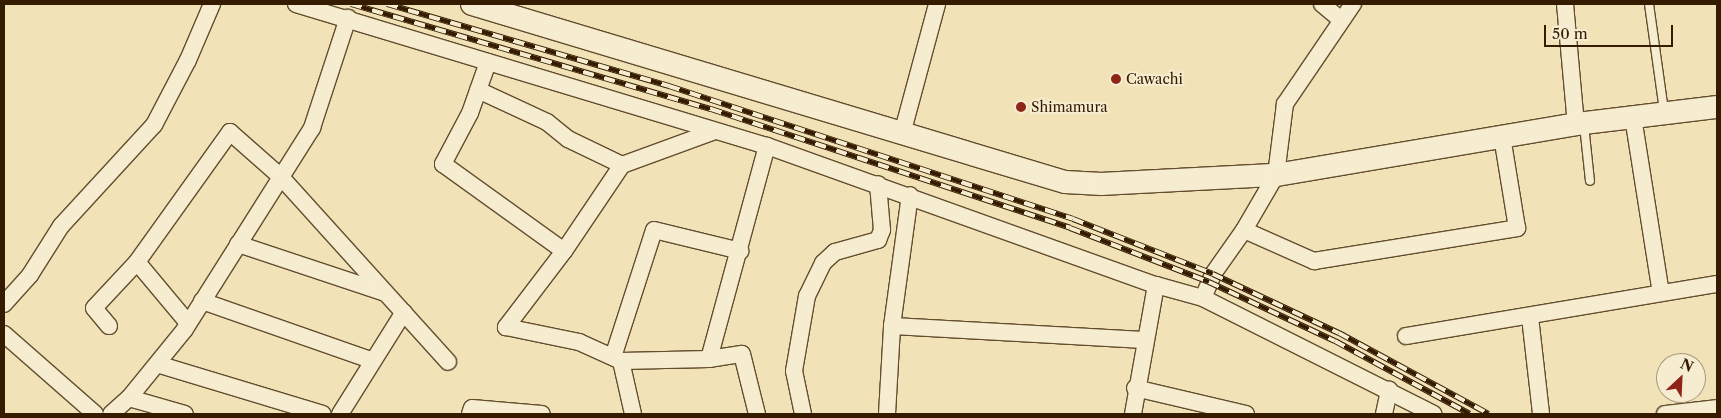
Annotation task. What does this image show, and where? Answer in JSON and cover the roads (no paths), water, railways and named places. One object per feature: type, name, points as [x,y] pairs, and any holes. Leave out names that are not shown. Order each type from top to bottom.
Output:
[{"type":"street","points":[[4,304],[30,275],[61,226],[154,126],[188,60],[212,4]]},
{"type":"street","points":[[296,4],[348,18],[767,146],[910,195],[1156,285],[1203,298],[1434,414]]},
{"type":"street","points":[[472,4],[513,9],[902,134],[1065,182],[1102,184],[1276,175],[1580,123],[1717,107]]},
{"type":"street","points":[[902,134],[937,4]]},
{"type":"street","points":[[1322,4],[1342,20]]},
{"type":"street","points":[[1203,298],[1213,274],[1244,230],[1276,175],[1285,104],[1353,4]]},
{"type":"street","points":[[1565,4],[1580,123]]},
{"type":"street","points":[[111,414],[129,398],[188,323],[312,128],[348,18]]},
{"type":"street","points":[[488,62],[470,113],[443,164],[564,251]]},
{"type":"street","points":[[478,90],[547,122],[568,139],[622,165]]},
{"type":"street","points":[[1633,117],[1661,293]]},
{"type":"street","points":[[715,131],[622,165],[564,251],[506,327],[579,342],[617,359],[709,359],[742,354],[757,414]]},
{"type":"street","points":[[109,326],[94,308],[137,262],[230,132],[281,177],[448,362]]},
{"type":"street","points":[[1244,230],[1314,261],[1516,228],[1502,136]]},
{"type":"street","points":[[709,359],[740,251],[767,146]]},
{"type":"street","points":[[803,414],[794,371],[807,296],[822,263],[835,252],[878,240],[882,230],[878,184]]},
{"type":"street","points":[[887,414],[892,326],[910,195]]},
{"type":"street","points":[[633,414],[617,359],[654,230],[740,251]]},
{"type":"street","points":[[238,244],[387,294]]},
{"type":"street","points":[[137,262],[188,323]]},
{"type":"street","points":[[1406,336],[1530,317],[1717,284]]},
{"type":"street","points":[[1133,414],[1135,388],[1156,285]]},
{"type":"street","points":[[202,301],[373,361]]},
{"type":"street","points":[[340,414],[404,312]]},
{"type":"street","points":[[1530,317],[1541,414]]},
{"type":"street","points":[[892,326],[1145,340]]},
{"type":"street","points":[[4,334],[95,414]]},
{"type":"street","points":[[156,364],[323,414]]},
{"type":"street","points":[[1135,388],[1246,414]]},
{"type":"street","points":[[1384,414],[1389,390]]},
{"type":"street","points":[[129,398],[185,414]]},
{"type":"street","points":[[470,414],[472,408],[542,414]]},
{"type":"street","points":[[1665,414],[1713,410]]},
{"type":"lane","points":[[1649,4],[1665,113]]},
{"type":"lane","points":[[1580,123],[1590,181]]},
{"type":"railway","points":[[351,4],[711,109],[1070,228],[1209,282],[1335,341],[1470,414]]},
{"type":"railway","points":[[387,4],[669,86],[1073,219],[1213,274],[1339,333],[1489,414]]},
{"type":"place","name":"Cawachi","points":[[1116,79]]},
{"type":"place","name":"Shimamura","points":[[1021,107]]}]
